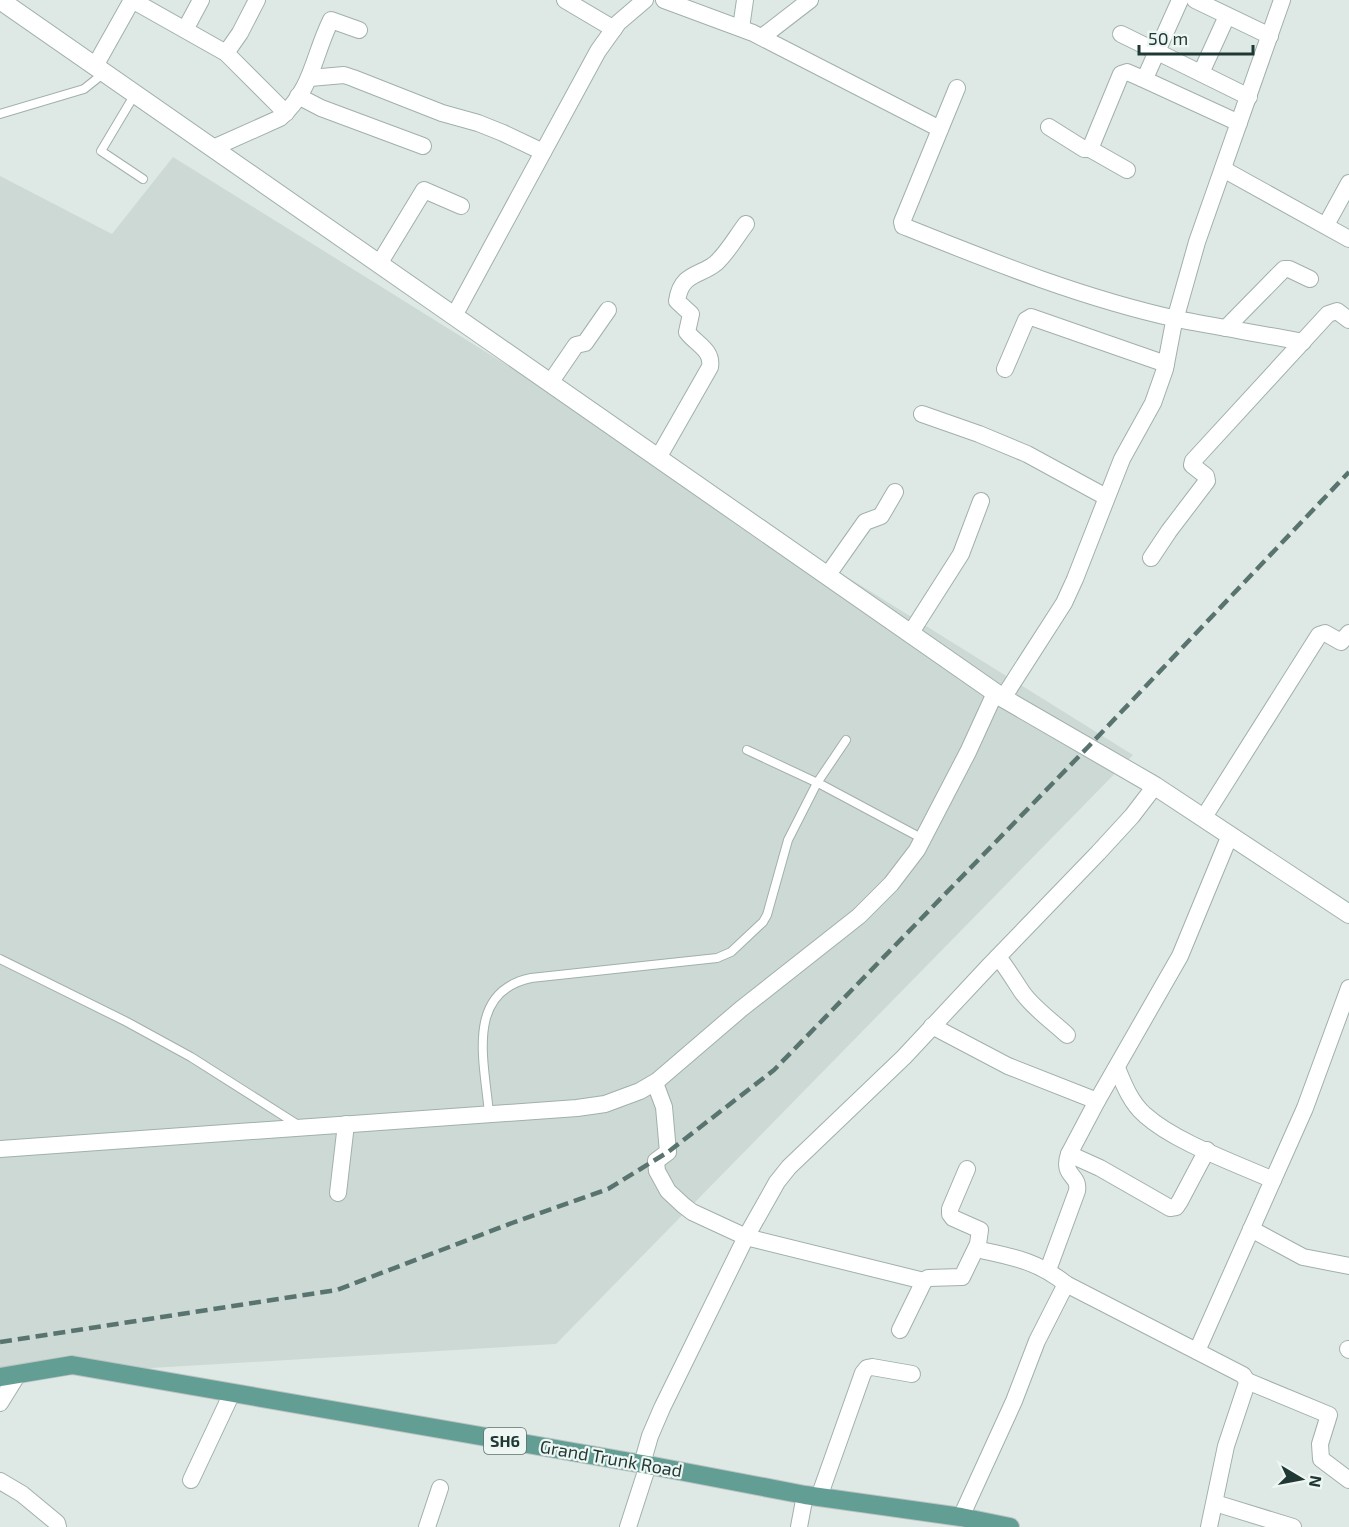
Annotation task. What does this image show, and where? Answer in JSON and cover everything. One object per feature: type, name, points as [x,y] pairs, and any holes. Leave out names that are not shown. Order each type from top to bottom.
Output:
[{"type":"main road","name":"Grand Trunk Road","points":[[9,1376],[72,1365],[812,1496],[1010,1527]]},
{"type":"street","points":[[0,0],[999,695],[1155,786],[1349,914]]},
{"type":"street","points":[[100,69],[132,0],[226,52],[286,113]]},
{"type":"street","points":[[186,28],[201,0]]},
{"type":"street","points":[[226,52],[240,33],[257,0]]},
{"type":"street","points":[[566,0],[614,28]]},
{"type":"street","points":[[454,316],[598,51],[614,28],[645,0]]},
{"type":"street","points":[[664,0],[762,37],[940,129]]},
{"type":"street","points":[[741,28],[745,0]]},
{"type":"street","points":[[762,37],[810,0]]},
{"type":"street","points":[[1141,78],[1146,76],[1180,0]]},
{"type":"street","points":[[1195,0],[1270,36]]},
{"type":"street","points":[[0,1149],[577,1108],[605,1104],[640,1091],[672,1071],[779,978],[859,916],[906,867],[999,695],[1064,603],[1076,579],[1122,459],[1153,403],[1166,364],[1197,242],[1282,0]]},
{"type":"street","points":[[1201,73],[1227,15]]},
{"type":"street","points":[[213,148],[280,118],[286,113],[310,78],[330,21],[359,30]]},
{"type":"street","points":[[1121,34],[1249,97]]},
{"type":"street","points":[[1090,149],[1121,74],[1127,72],[1239,123]]},
{"type":"street","points":[[310,78],[344,75],[442,113],[478,123],[543,152]]},
{"type":"street","points":[[957,88],[902,222],[903,226],[1059,286],[1176,318],[1303,342]]},
{"type":"street","points":[[298,96],[321,108],[423,146]]},
{"type":"street","points":[[1049,128],[1084,149],[1090,149],[1127,170]]},
{"type":"street","points":[[1223,169],[1349,239]]},
{"type":"street","points":[[1326,225],[1349,183]]},
{"type":"street","points":[[379,264],[424,190],[461,206]]},
{"type":"street","points":[[658,458],[710,367],[711,361],[709,353],[687,332],[691,314],[677,301],[679,293],[692,275],[715,264],[746,224]]},
{"type":"street","points":[[1226,327],[1284,269],[1310,279]]},
{"type":"street","points":[[550,383],[576,345],[585,343],[608,310]]},
{"type":"street","points":[[1151,558],[1175,521],[1207,482],[1206,476],[1192,465],[1193,461],[1333,311],[1337,310],[1349,320]]},
{"type":"street","points":[[1005,369],[1026,320],[1031,317],[1166,364]]},
{"type":"street","points":[[922,414],[1027,454],[1106,497]]},
{"type":"street","points":[[827,576],[865,522],[881,516],[895,492]]},
{"type":"street","points":[[910,634],[961,554],[981,501]]},
{"type":"street","points":[[1204,817],[1319,635],[1325,633],[1341,642],[1349,633]]},
{"type":"street","points":[[628,1527],[645,1465],[650,1436],[662,1408],[746,1237],[777,1182],[789,1167],[896,1065],[1098,853],[1132,816],[1155,786]]},
{"type":"street","points":[[1048,1270],[1078,1186],[1067,1170],[1066,1163],[1069,1154],[1180,956],[1230,835]]},
{"type":"street","points":[[998,957],[1030,1001],[1066,1035]]},
{"type":"street","points":[[1197,1351],[1317,1077],[1349,988]]},
{"type":"street","points":[[932,1026],[1008,1066],[1097,1101]]},
{"type":"street","points":[[1117,1068],[1124,1086],[1144,1115],[1166,1130],[1273,1180]]},
{"type":"street","points":[[654,1083],[664,1107],[668,1152],[656,1161],[657,1171],[668,1191],[692,1212],[746,1237],[924,1281]]},
{"type":"street","points":[[338,1193],[346,1124]]},
{"type":"street","points":[[1069,1154],[1100,1168],[1170,1208],[1176,1207],[1180,1202],[1207,1150]]},
{"type":"street","points":[[900,1330],[924,1281],[928,1278],[962,1277],[976,1249],[981,1235],[980,1230],[953,1218],[950,1214],[967,1169]]},
{"type":"street","points":[[1251,1229],[1303,1257],[1349,1266]]},
{"type":"street","points":[[976,1249],[1028,1261],[1048,1270],[1066,1284],[1197,1351],[1243,1376],[1247,1381],[1329,1415],[1320,1444],[1321,1459],[1349,1480]]},
{"type":"street","points":[[955,1520],[1014,1401],[1036,1341],[1066,1284]]},
{"type":"street","points":[[799,1527],[863,1373],[872,1366],[912,1374]]},
{"type":"street","points":[[0,1404],[9,1376]]},
{"type":"street","points":[[1209,1527],[1226,1446],[1247,1381]]},
{"type":"street","points":[[191,1480],[232,1393]]},
{"type":"street","points":[[0,1481],[22,1494],[57,1523],[58,1527]]},
{"type":"street","points":[[427,1527],[440,1488]]},
{"type":"street","points":[[1215,1503],[1293,1527]]},
{"type":"lane","points":[[0,114],[84,89],[100,69]]},
{"type":"lane","points":[[135,94],[101,151],[143,179]]},
{"type":"lane","points":[[489,1114],[482,1034],[485,1017],[492,1002],[506,987],[516,981],[531,978],[667,965],[717,958],[731,952],[756,929],[767,915],[789,840],[817,783],[846,740]]},
{"type":"lane","points":[[747,750],[817,783],[923,839]]},
{"type":"lane","points":[[0,959],[127,1022],[191,1057],[303,1127]]},
{"type":"shaded area","points":[[173,157],[1133,755],[556,1344],[0,1377],[0,176],[112,234]]},
{"type":"railway","points":[[0,1342],[337,1290],[608,1189],[668,1152],[774,1070],[1088,747],[1349,472]]}]
